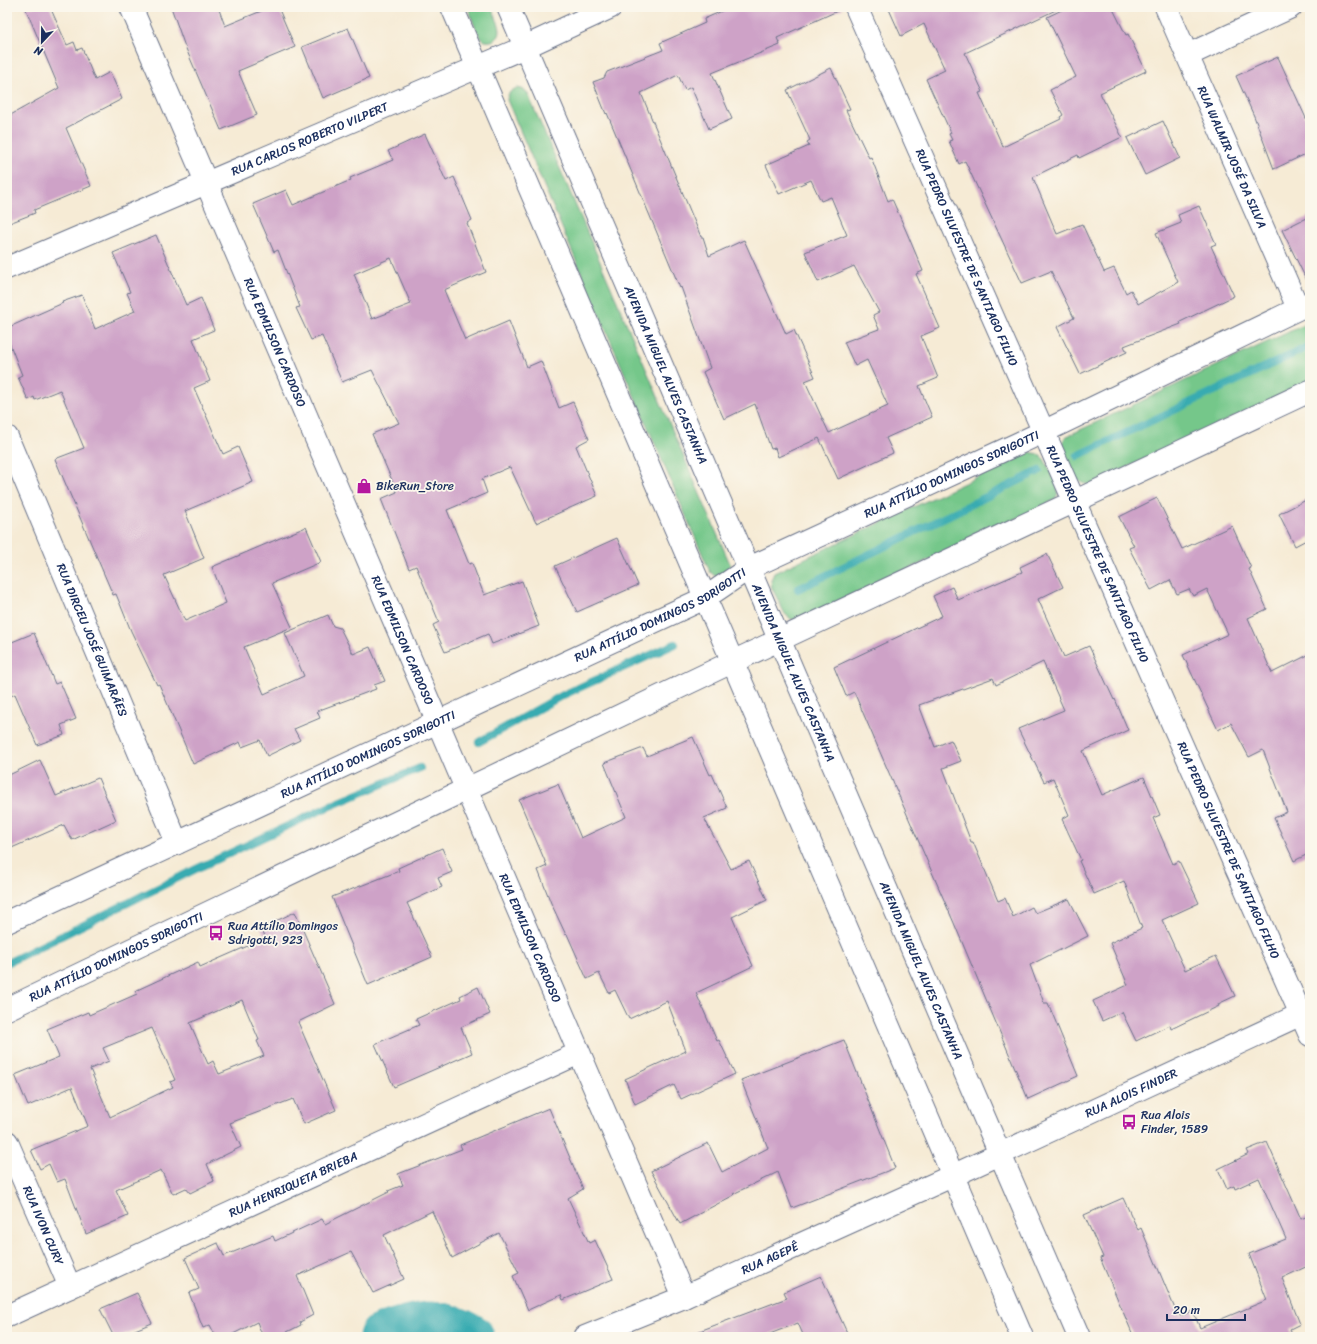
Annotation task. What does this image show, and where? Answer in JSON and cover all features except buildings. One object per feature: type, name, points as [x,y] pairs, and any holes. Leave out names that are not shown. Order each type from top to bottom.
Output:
[{"type":"street","name":"RUA EDMILSON CARDOSO","points":[[131,7],[684,1296]]},
{"type":"street","points":[[452,7],[1022,1337]]},
{"type":"street","name":"AVENIDA MIGUEL ALVES CASTANHA","points":[[508,7],[1079,1337]]},
{"type":"street","name":"RUA CARLOS ROBERTO VILPERT","points":[[7,268],[525,47],[611,7]]},
{"type":"street","name":"RUA PEDRO SILVESTRE DE SANTIAGO FILHO","points":[[856,7],[1044,432],[1306,1012],[1310,1035]]},
{"type":"street","name":"RUA WALMIR JOSÉ DA SILVA","points":[[1166,7],[1304,305]]},
{"type":"street","points":[[1188,55],[1291,7]]},
{"type":"street","name":"RUA ATTÍLIO DOMINGOS SDRIGOTTI","points":[[7,922],[705,598],[749,568],[1044,432],[1304,305]]},
{"type":"street","name":"RUA ATTÍLIO DOMINGOS SDRIGOTTI","points":[[7,1009],[732,662],[1310,391]]},
{"type":"street","name":"RUA DIRCEU JOSÉ GUIMARÃES","points":[[7,437],[178,843]]},
{"type":"street","name":"RUA ALOIS FINDER","points":[[952,1176],[1306,1012]]},
{"type":"street","name":"RUA HENRIQUETA BRIEBA","points":[[7,1316],[580,1053]]},
{"type":"street","name":"RUA IVON CURY","points":[[7,1142],[70,1287]]},
{"type":"street","name":"RUA AGEPÊ","points":[[585,1337],[684,1296],[952,1176]]},
{"type":"green space","points":[[468,7],[491,7],[499,25],[500,34],[498,37],[489,41],[482,39]]},
{"type":"green space","points":[[517,88],[527,92],[730,564],[729,569],[721,576],[715,576],[710,572],[507,100],[510,92]]},
{"type":"green space","points":[[1310,322],[1310,381],[1090,485],[1082,483],[1076,479],[1062,452],[1062,445],[1065,437]]},
{"type":"green space","points":[[1030,452],[1038,454],[1044,459],[1058,485],[1058,493],[1055,500],[799,621],[791,619],[785,614],[772,588],[771,580],[774,573]]},
{"type":"waterway","points":[[1077,456],[1310,346]]},
{"type":"waterway","points":[[798,589],[1039,471]]},
{"type":"waterway","points":[[479,742],[563,695],[675,644]]},
{"type":"waterway","points":[[7,963],[196,869],[330,806],[420,768]]},
{"type":"waterway","points":[[382,1337],[417,1326],[427,1325],[448,1327],[471,1337]]},
{"type":"place","name":"BikeRun_Store","points":[[364,486]]},
{"type":"place","name":"Rua Attílio Domingos Sdrigotti, 923","points":[[216,933]]},
{"type":"place","name":"Rua Alois Finder, 1589","points":[[1129,1122]]}]
